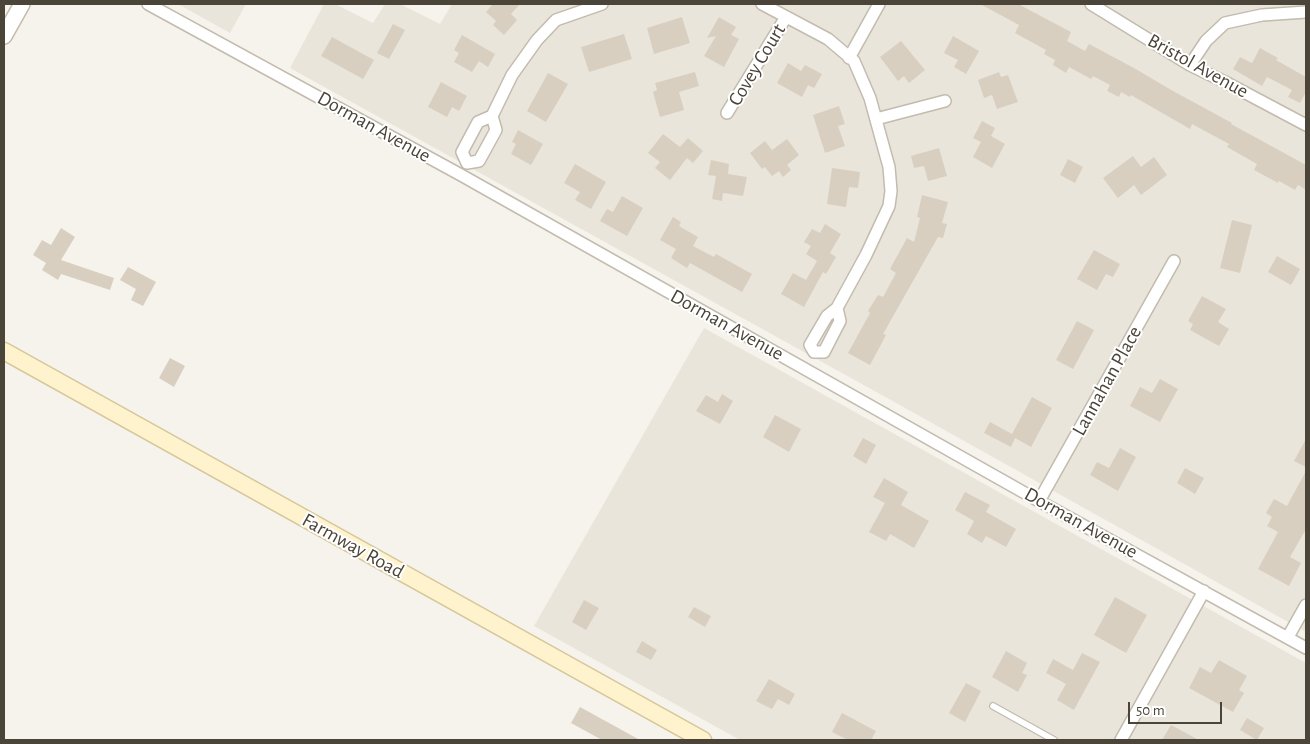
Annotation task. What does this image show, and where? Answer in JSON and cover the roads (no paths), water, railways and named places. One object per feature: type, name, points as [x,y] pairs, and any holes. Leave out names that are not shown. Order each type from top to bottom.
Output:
[{"type":"main road","name":"Farmway Road","points":[[4,351],[703,740]]},
{"type":"street","points":[[4,36],[22,4]]},
{"type":"street","name":"Dorman Avenue","points":[[148,4],[461,175],[1039,501],[1306,648]]},
{"type":"street","points":[[467,163],[462,152],[478,122],[492,116],[512,75],[537,40],[556,20],[602,4]]},
{"type":"street","points":[[762,4],[828,39],[854,61],[870,98],[889,167],[891,191],[889,206],[866,255],[837,308],[840,321],[824,352],[814,352],[804,368]]},
{"type":"street","points":[[849,58],[879,4]]},
{"type":"street","name":"Bristol Avenue","points":[[1091,4],[1190,66],[1225,82],[1306,125]]},
{"type":"street","points":[[1190,66],[1206,40],[1225,23],[1262,15],[1306,12]]},
{"type":"street","name":"Covey Court","points":[[727,113],[786,16]]},
{"type":"street","points":[[876,119],[945,101]]},
{"type":"street","points":[[461,175],[467,163],[479,160],[496,130],[492,116]]},
{"type":"street","name":"Lannahan Place","points":[[1039,501],[1174,262]]},
{"type":"street","points":[[1121,740],[1204,591]]},
{"type":"street","points":[[1288,637],[1306,605]]},
{"type":"lane","points":[[993,706],[1054,740]]}]
